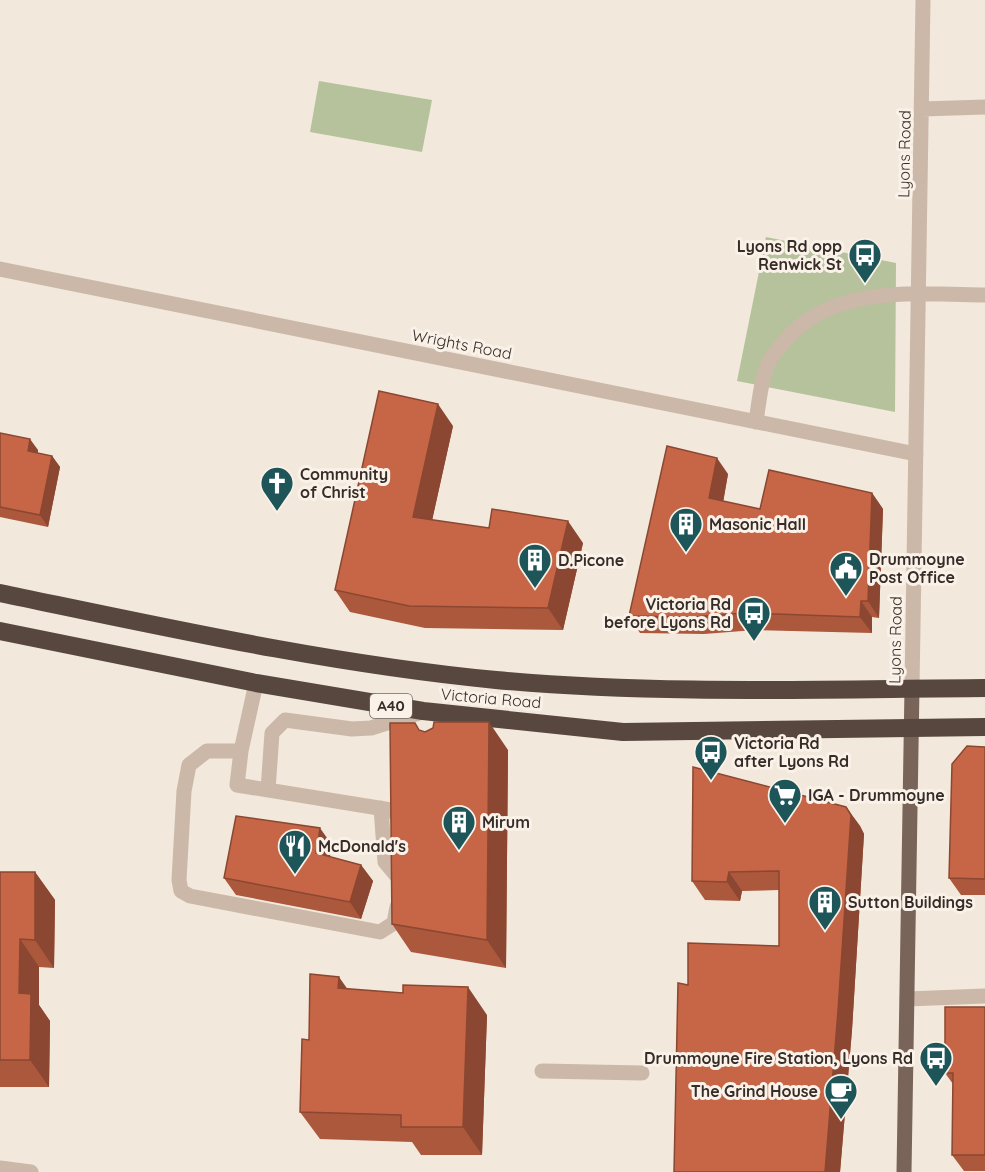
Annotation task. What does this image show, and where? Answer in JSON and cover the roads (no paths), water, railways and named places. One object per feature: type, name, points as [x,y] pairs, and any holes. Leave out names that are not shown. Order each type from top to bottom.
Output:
[{"type":"highway","name":"Victoria Road","points":[[0,593],[231,641],[494,680],[615,689],[985,688]]},
{"type":"highway","name":"Victoria Road","points":[[0,631],[256,683],[423,711],[445,722],[623,732],[985,727]]},
{"type":"main road","name":"Lyons Road","points":[[904,1172],[912,688]]},
{"type":"street","name":"Lyons Road","points":[[912,688],[923,0]]},
{"type":"street","points":[[922,109],[985,107]]},
{"type":"street","name":"Wrights Road","points":[[0,268],[916,454]]},
{"type":"street","points":[[756,422],[770,359],[796,327],[828,308],[862,299],[919,293],[985,295]]},
{"type":"street","points":[[241,751],[207,751],[189,765],[184,791],[179,880],[181,891],[190,896],[380,932],[394,923],[401,881],[397,815],[391,810],[381,808],[237,785],[241,751],[256,683]]},
{"type":"street","points":[[268,790],[272,733],[285,720],[352,729],[371,728],[423,711]]},
{"type":"street","points":[[381,808],[385,862],[401,881]]},
{"type":"street","points":[[907,999],[985,996]]},
{"type":"street","points":[[542,1071],[642,1073]]},
{"type":"street","points":[[0,1168],[31,1172]]},
{"type":"place","name":"Lyons Rd opp Renwick St","points":[[865,284]]},
{"type":"place","name":"Community of Christ","points":[[277,512]]},
{"type":"place","name":"Masonic Hall","points":[[686,553]]},
{"type":"place","name":"D.Picone","points":[[535,589]]},
{"type":"place","name":"Drummoyne Post Office","points":[[846,597]]},
{"type":"place","name":"Victoria Rd before Lyons Rd","points":[[754,642]]},
{"type":"place","name":"Victoria Rd after Lyons Rd","points":[[711,781]]},
{"type":"place","name":"IGA - Drummoyne","points":[[785,824]]},
{"type":"place","name":"Mirum","points":[[459,851]]},
{"type":"place","name":"McDonald's","points":[[295,875]]},
{"type":"place","name":"Sutton Buildings","points":[[825,931]]},
{"type":"place","name":"Drummoyne Fire Station, Lyons Rd","points":[[936,1087]]},
{"type":"place","name":"The Grind House","points":[[841,1120]]}]
